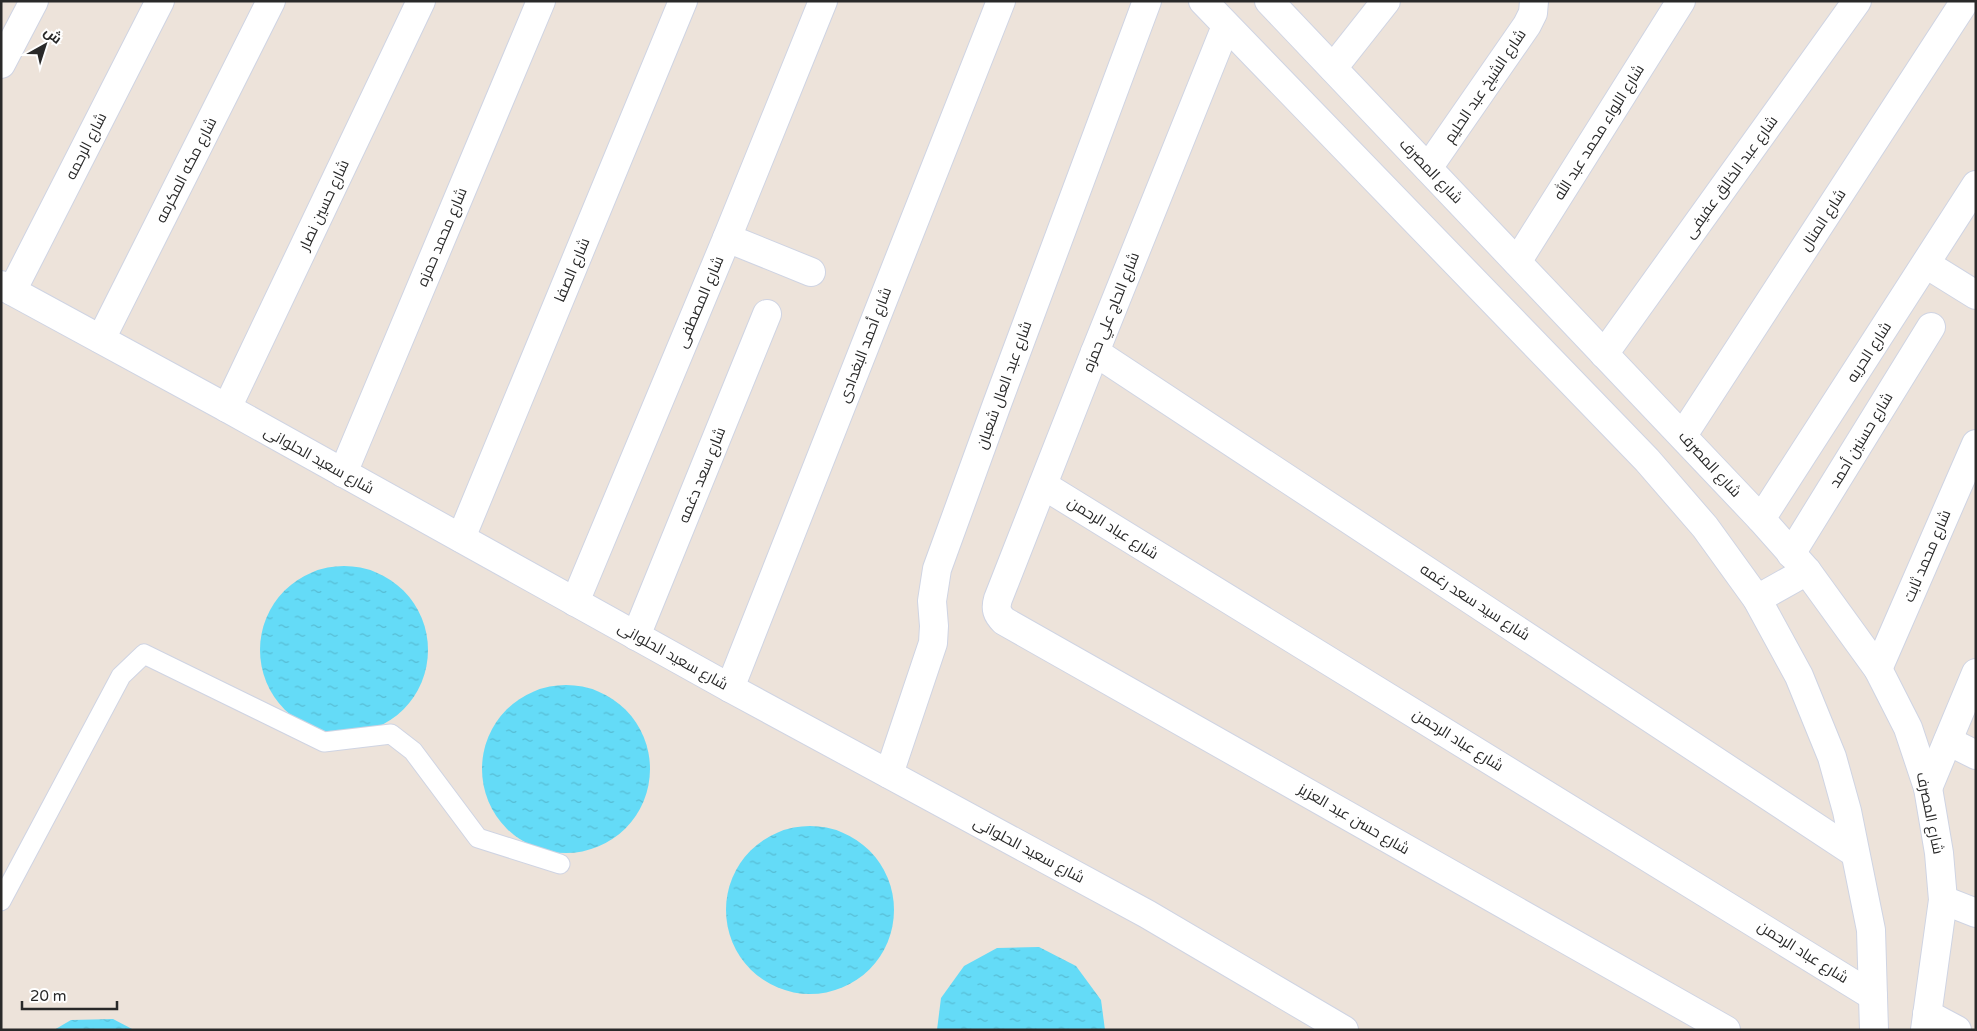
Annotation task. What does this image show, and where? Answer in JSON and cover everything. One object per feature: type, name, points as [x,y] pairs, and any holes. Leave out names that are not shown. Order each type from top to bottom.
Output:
[{"type":"street","points":[[1,64],[34,1]]},
{"type":"street","name":"شارع الرحمه","points":[[6,288],[160,1]]},
{"type":"street","name":"شارع مكه المكرمه","points":[[101,339],[271,1]]},
{"type":"street","name":"شارع حسين نصار","points":[[227,408],[421,1]]},
{"type":"street","name":"شارع محمد حمزه","points":[[343,473],[541,1]]},
{"type":"street","name":"شارع الصفا","points":[[460,538],[683,1]]},
{"type":"street","name":"شارع المصطفى","points":[[575,602],[727,238],[823,1]]},
{"type":"street","name":"شارع أحمد البغدادى","points":[[730,688],[1000,1]]},
{"type":"street","name":"شارع عبد العال شعبان","points":[[889,774],[933,643],[932,601],[937,569],[1147,1]]},
{"type":"street","points":[[1203,1],[1647,460],[1705,527],[1757,599],[1799,676],[1832,757],[1847,811],[1871,930],[1874,1030]]},
{"type":"street","name":"شارع المصرف","points":[[1269,1],[1761,519],[1799,563],[1878,669],[1908,728],[1928,788],[1940,853],[1943,900],[1926,1022]]},
{"type":"street","points":[[1333,68],[1386,1]]},
{"type":"street","name":"شارع الشيخ عبد الحليم","points":[[1428,168],[1527,25],[1533,13],[1534,1]]},
{"type":"street","name":"شارع اللواء محمد عبد الله","points":[[1517,262],[1681,1]]},
{"type":"street","name":"شارع عبد الخالق عفيفى","points":[[1604,354],[1857,1]]},
{"type":"street","name":"شارع المنال","points":[[1683,435],[1963,4]]},
{"type":"street","name":"شارع الحاج علي حمزه","points":[[998,600],[1042,485],[1226,26]]},
{"type":"street","name":"شارع الحريه","points":[[1761,519],[1976,185]]},
{"type":"street","points":[[727,238],[811,272]]},
{"type":"street","points":[[1926,264],[1976,295]]},
{"type":"street","name":"شارع سعيد الحلوانى","points":[[6,288],[227,408],[730,688],[1147,914],[1344,1030]]},
{"type":"street","name":"شارع سعد دغمه","points":[[636,636],[767,314]]},
{"type":"street","name":"شارع حسنين أحمد","points":[[1799,563],[1930,327]]},
{"type":"street","name":"شارع سيد سعد رغمه","points":[[1095,352],[1856,853]]},
{"type":"street","name":"شارع محمد ثابت","points":[[1878,669],[1969,478],[1976,444]]},
{"type":"street","name":"شارع عباد الرحمن","points":[[1042,485],[1873,996]]},
{"type":"street","points":[[1757,599],[1799,563]]},
{"type":"street","name":"شارع حسن عبد العزيز","points":[[998,600],[996,606],[997,614],[1004,620],[1726,1030]]},
{"type":"street","points":[[1928,788],[1976,674]]},
{"type":"street","points":[[1948,741],[1976,755]]},
{"type":"street","points":[[1943,900],[1976,913]]},
{"type":"street","points":[[1926,1022],[1957,1030]]},
{"type":"lane","points":[[1,901],[121,676],[144,654],[324,742],[391,734],[413,751],[478,838],[560,864]]},
{"type":"water","points":[[344,566],[376,572],[391,580],[409,597],[422,618],[428,650],[422,682],[414,697],[397,715],[376,728],[344,734],[312,728],[297,720],[279,703],[266,682],[260,650],[266,618],[274,603],[291,585],[312,572]]},
{"type":"water","points":[[566,685],[598,691],[613,699],[631,716],[644,737],[650,769],[644,801],[636,816],[619,834],[598,847],[566,853],[534,847],[519,839],[501,822],[488,801],[482,769],[488,737],[496,722],[513,704],[534,691]]},
{"type":"water","points":[[802,826],[818,826],[850,836],[875,857],[888,878],[894,910],[888,942],[880,957],[863,975],[842,988],[818,994],[802,994],[778,988],[763,980],[740,957],[732,942],[726,918],[726,902],[732,878],[740,863],[763,840],[778,832]]},
{"type":"water","points":[[1039,947],[1076,966],[1101,1000],[1105,1030],[937,1030],[941,998],[964,966],[997,948]]},
{"type":"water","points":[[113,1019],[134,1030],[54,1030],[71,1020]]}]
